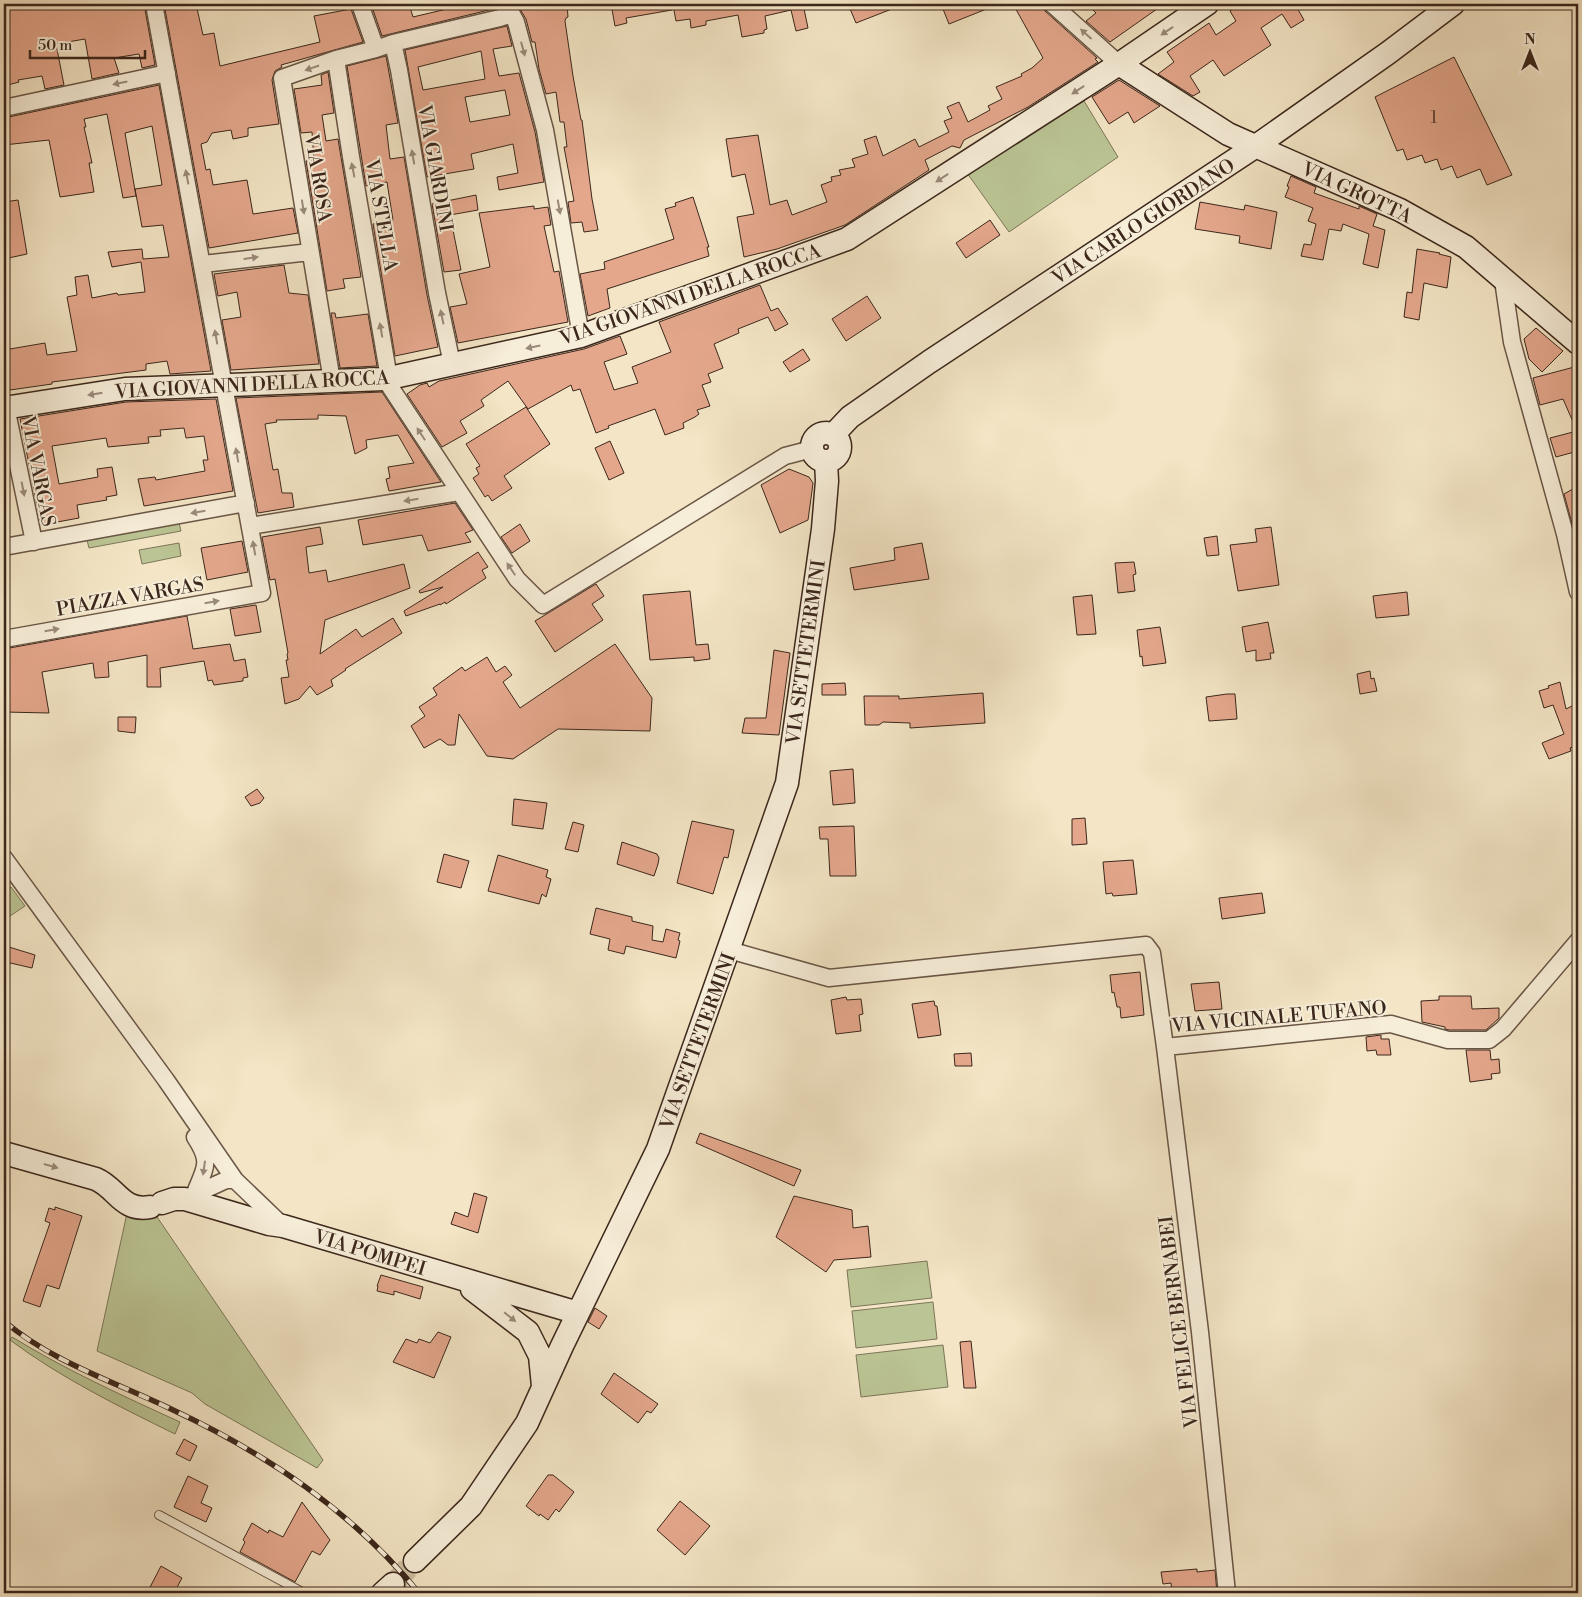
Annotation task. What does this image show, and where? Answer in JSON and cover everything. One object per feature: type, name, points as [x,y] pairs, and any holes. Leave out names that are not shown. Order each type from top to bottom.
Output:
[{"type":"street","points":[[154,4],[250,526],[459,492]]},
{"type":"street","points":[[360,4],[376,49],[393,43],[500,18],[509,9],[516,22],[545,130],[581,336]]},
{"type":"street","points":[[1052,4],[1119,64]]},
{"type":"street","name":"VIA GIOVANNI DELLA ROCCA","points":[[5,408],[125,389],[387,378],[581,336],[847,239],[1119,64],[1207,4]]},
{"type":"street","name":"VIA CARLO GIORDANO","points":[[819,455],[834,458],[839,451],[839,442],[833,435],[850,417],[929,362],[1256,146],[1388,53],[1453,4]]},
{"type":"street","name":"VIA GIARDINI","points":[[393,43],[437,293],[452,364]]},
{"type":"street","name":"VIA ROSA","points":[[332,381],[282,78],[336,59],[376,49]]},
{"type":"street","name":"VIA STELLA","points":[[336,59],[387,378]]},
{"type":"street","name":"VIA GROTTA","points":[[1119,64],[1228,134],[1400,210],[1466,248],[1578,344]]},
{"type":"street","points":[[4,108],[167,73]]},
{"type":"street","points":[[203,264],[310,252]]},
{"type":"street","points":[[1503,280],[1512,342],[1565,534],[1578,592]]},
{"type":"street","points":[[387,378],[517,579],[544,605],[785,456],[819,455]]},
{"type":"street","name":"VIA VARGAS","points":[[5,408],[34,542]]},
{"type":"street","name":"VIA SETTETERMINI","points":[[415,1561],[471,1506],[526,1423],[658,1149],[787,783],[823,529],[827,481],[819,455]]},
{"type":"street","points":[[4,547],[246,503]]},
{"type":"street","name":"PIAZZA VARGAS","points":[[4,639],[262,593],[250,526]]},
{"type":"street","points":[[4,858],[239,1184],[283,1226]]},
{"type":"street","name":"VIA VICINALE TUFANO","points":[[729,950],[829,978],[1146,945],[1152,953],[1164,1048],[1391,1024],[1448,1040],[1489,1040],[1503,1029],[1578,941]]},
{"type":"street","name":"VIA FELICE BERNABEI","points":[[1164,1048],[1200,1332],[1227,1593]]},
{"type":"street","points":[[170,1086],[182,1118],[204,1152],[206,1161],[205,1173],[190,1196]]},
{"type":"street","name":"VIA POMPEI","points":[[4,1153],[96,1179],[107,1186],[128,1205],[137,1208],[190,1196],[222,1210],[269,1224],[283,1226],[578,1313]]},
{"type":"street","points":[[190,1196],[226,1180],[239,1184]]},
{"type":"street","points":[[222,1210],[231,1204],[239,1184]]},
{"type":"street","points":[[457,1278],[528,1332],[540,1356],[544,1386]]},
{"type":"street","points":[[530,1300],[548,1299],[578,1292],[594,1279]]},
{"type":"lane","points":[[159,1515],[304,1593]]},
{"type":"green space","points":[[1084,101],[1118,157],[1009,232],[967,173]]},
{"type":"green space","points":[[179,523],[181,531],[89,548],[87,540]]},
{"type":"green space","points":[[179,543],[181,556],[142,564],[139,550]]},
{"type":"green space","points":[[11,887],[25,906],[4,920],[4,892]]},
{"type":"green space","points":[[127,1213],[155,1214],[323,1460],[317,1468],[205,1404],[192,1393],[97,1351]]},
{"type":"green space","points":[[927,1261],[932,1298],[851,1307],[847,1270]]},
{"type":"green space","points":[[933,1302],[937,1339],[856,1348],[852,1311]]},
{"type":"green space","points":[[12,1337],[74,1372],[180,1422],[175,1434],[111,1402],[49,1367],[10,1340]]},
{"type":"green space","points":[[943,1345],[948,1387],[861,1397],[856,1355]]},
{"type":"building","points":[[4,4],[144,4],[155,65],[142,68],[139,54],[114,58],[119,73],[92,79],[85,39],[56,44],[64,85],[45,89],[42,76],[18,80],[19,82],[4,86]]},
{"type":"building","points":[[164,4],[196,4],[203,35],[214,33],[220,66],[320,42],[314,16],[351,9],[363,42],[281,65],[282,67],[275,71],[272,80],[279,124],[248,128],[248,136],[233,139],[231,130],[212,133],[207,142],[201,144],[206,170],[210,169],[213,185],[247,180],[253,214],[293,208],[298,233],[209,248]]},
{"type":"building","points":[[371,4],[386,4],[387,7],[409,4],[413,17],[468,4],[496,4],[497,8],[382,36]]},
{"type":"building","points":[[517,4],[567,4],[568,17],[565,21],[598,230],[584,232],[582,222],[571,223],[568,202],[574,201],[564,147],[567,147],[564,122],[560,122],[556,92],[546,94],[539,69],[535,42],[532,42],[526,19]]},
{"type":"building","points":[[611,4],[671,4],[672,10],[626,18],[627,23],[615,26]]},
{"type":"building","points":[[803,4],[808,28],[796,31],[791,10],[765,16],[767,29],[764,30],[764,33],[742,37],[738,15],[706,21],[706,25],[691,28],[690,19],[676,21],[673,5]]},
{"type":"building","points":[[848,4],[902,4],[902,5],[856,23]]},
{"type":"building","points":[[941,4],[999,4],[949,24]]},
{"type":"building","points":[[1013,4],[1040,4],[1045,11],[1097,58],[1095,59],[1098,62],[1028,107],[964,140],[960,148],[952,146],[925,160],[929,170],[845,225],[777,249],[744,257],[737,217],[754,214],[745,174],[732,177],[726,139],[758,135],[770,205],[787,200],[792,215],[827,202],[821,185],[832,181],[831,177],[841,175],[839,170],[855,167],[852,159],[868,154],[864,140],[876,136],[883,156],[915,139],[919,147],[949,132],[944,121],[952,118],[947,107],[959,102],[968,122],[990,110],[988,106],[1002,99],[996,87],[1022,76],[1021,74],[1032,68],[1043,58]]},
{"type":"building","points":[[1087,4],[1164,4],[1110,42],[1086,21],[1096,13]]},
{"type":"building","points":[[1240,4],[1299,4],[1296,6],[1304,20],[1291,28],[1282,14],[1261,28],[1271,45],[1224,76],[1213,60],[1190,76],[1200,92],[1193,96],[1158,74],[1174,62],[1167,52],[1209,23],[1216,35],[1236,21],[1230,11]]},
{"type":"building","points":[[507,26],[512,46],[493,49],[499,76],[519,73],[535,132],[544,182],[499,190],[497,177],[518,173],[513,144],[471,154],[474,169],[427,177],[405,50]],"holes":[[[481,51],[485,79],[423,90],[418,67]],[[505,90],[510,115],[470,122],[465,97]]]},
{"type":"building","points":[[386,56],[398,123],[386,125],[390,159],[404,157],[427,295],[438,347],[395,356],[373,224],[393,220],[387,182],[366,186],[347,66]]},
{"type":"building","points":[[1454,57],[1512,175],[1487,185],[1480,169],[1457,178],[1452,166],[1441,170],[1437,159],[1425,163],[1422,155],[1407,160],[1403,149],[1397,151],[1375,97]]},
{"type":"building","points":[[328,72],[334,113],[322,115],[326,141],[338,139],[361,277],[343,279],[345,288],[327,291],[306,161],[314,160],[312,132],[301,133],[294,89],[322,85],[321,75]]},
{"type":"building","points":[[1119,80],[1160,106],[1134,123],[1128,112],[1109,124],[1092,97]]},
{"type":"building","points":[[159,85],[211,371],[170,374],[167,361],[146,364],[146,370],[52,382],[52,384],[10,390],[9,385],[4,386],[4,350],[45,343],[47,355],[77,351],[67,297],[77,295],[75,277],[88,275],[92,298],[117,293],[118,295],[145,292],[141,262],[112,267],[108,252],[142,249],[143,259],[169,257],[163,225],[142,227],[135,189],[162,185],[152,126],[125,133],[136,196],[123,198],[107,114],[84,119],[92,163],[89,163],[94,192],[60,197],[49,140],[4,145],[4,118]]},
{"type":"building","points":[[1291,176],[1316,187],[1314,193],[1359,209],[1359,206],[1377,214],[1373,226],[1385,230],[1378,268],[1363,264],[1369,234],[1343,224],[1341,231],[1329,229],[1323,260],[1301,256],[1304,244],[1311,245],[1316,224],[1308,221],[1313,208],[1285,197]]},
{"type":"building","points":[[476,195],[478,210],[450,215],[461,270],[444,272],[432,204]]},
{"type":"building","points":[[693,197],[709,247],[707,247],[709,256],[607,289],[610,308],[588,316],[580,274],[605,269],[604,262],[674,239],[665,209],[676,206],[675,203]]},
{"type":"building","points":[[18,200],[27,254],[4,259],[4,202]]},
{"type":"building","points":[[1200,202],[1244,210],[1245,205],[1277,212],[1271,249],[1239,243],[1240,236],[1195,229]]},
{"type":"building","points":[[534,206],[534,209],[548,207],[551,225],[544,226],[554,272],[559,271],[568,322],[458,343],[450,307],[467,304],[459,274],[490,267],[479,213]]},
{"type":"building","points":[[990,220],[1000,235],[966,258],[956,243]]},
{"type":"building","points":[[1417,249],[1451,257],[1447,288],[1424,283],[1419,320],[1404,317],[1407,292],[1412,293]]},
{"type":"building","points":[[284,265],[289,293],[308,295],[319,364],[231,370],[222,320],[241,317],[237,292],[218,296],[214,274]]},
{"type":"building","points":[[760,285],[771,311],[778,308],[788,324],[775,331],[768,317],[738,329],[739,333],[714,344],[723,368],[708,374],[711,382],[702,385],[710,406],[697,410],[699,414],[683,423],[684,428],[665,435],[655,409],[608,426],[609,428],[596,433],[580,389],[573,391],[571,385],[528,409],[508,381],[481,400],[484,406],[460,421],[467,433],[442,447],[407,394],[420,385],[427,383],[429,387],[439,381],[584,349],[620,336],[627,354],[604,362],[614,390],[638,383],[632,367],[671,352],[659,322]]},
{"type":"building","points":[[867,296],[881,318],[846,341],[832,319]]},
{"type":"building","points":[[331,313],[335,313],[336,318],[368,314],[377,366],[340,368]]},
{"type":"building","points":[[1536,328],[1563,351],[1542,372],[1529,359],[1524,339]]},
{"type":"building","points":[[803,349],[810,360],[790,372],[783,362]]},
{"type":"building","points":[[1578,366],[1578,451],[1556,457],[1550,438],[1577,431],[1563,399],[1540,405],[1533,378]]},
{"type":"building","points":[[382,392],[441,482],[389,491],[386,479],[390,478],[388,467],[414,463],[398,435],[366,440],[367,448],[355,454],[346,416],[318,415],[318,419],[276,420],[277,422],[265,424],[273,470],[278,469],[282,493],[292,493],[294,507],[258,513],[236,398]]},
{"type":"building","points":[[216,399],[233,491],[144,506],[138,479],[155,477],[156,480],[205,471],[203,460],[208,460],[204,436],[186,438],[184,428],[160,430],[161,436],[148,437],[149,443],[108,447],[106,438],[52,446],[59,484],[98,477],[97,469],[112,467],[117,495],[106,497],[107,500],[77,505],[79,518],[41,525],[20,419],[126,402]]},
{"type":"building","points":[[526,407],[550,444],[504,476],[512,488],[492,501],[488,495],[485,497],[473,478],[479,474],[476,468],[480,466],[466,444]]},
{"type":"building","points":[[610,441],[624,473],[609,480],[595,448]]},
{"type":"building","points":[[789,469],[809,477],[813,483],[808,520],[780,533],[761,485]]},
{"type":"building","points":[[1578,486],[1578,542],[1577,542],[1564,494]]},
{"type":"building","points":[[455,503],[473,530],[465,533],[471,542],[428,551],[422,535],[363,545],[358,520]]},
{"type":"building","points":[[520,524],[530,541],[512,553],[501,537]]},
{"type":"building","points":[[320,527],[323,544],[306,547],[309,573],[326,570],[328,582],[404,564],[410,588],[325,620],[320,654],[356,629],[362,637],[393,618],[402,633],[345,669],[331,680],[333,686],[317,695],[310,686],[299,699],[285,704],[281,678],[289,677],[286,660],[288,660],[288,653],[275,579],[270,580],[262,537]]},
{"type":"building","points":[[1271,527],[1279,585],[1238,591],[1230,545],[1257,542],[1255,529]]},
{"type":"building","points":[[1217,536],[1219,555],[1207,556],[1204,538]]},
{"type":"building","points":[[242,541],[248,572],[207,580],[201,548]]},
{"type":"building","points":[[922,543],[929,579],[854,590],[850,568],[895,560],[894,548]]},
{"type":"building","points":[[478,552],[488,567],[482,570],[486,578],[446,604],[445,602],[406,616],[404,611],[443,587],[420,593],[419,591]]},
{"type":"building","points":[[1134,562],[1136,574],[1133,575],[1135,591],[1118,593],[1115,563]]},
{"type":"building","points":[[596,584],[604,596],[592,604],[603,620],[555,652],[535,621]]},
{"type":"building","points":[[690,591],[696,645],[708,644],[710,659],[694,661],[694,657],[650,660],[643,595]]},
{"type":"building","points":[[1407,592],[1409,615],[1376,618],[1373,596]]},
{"type":"building","points":[[1092,595],[1096,634],[1077,635],[1073,597]]},
{"type":"building","points":[[256,605],[261,632],[235,636],[230,609]]},
{"type":"building","points":[[187,616],[193,649],[230,644],[234,661],[245,659],[248,677],[243,678],[243,681],[214,685],[212,680],[208,681],[204,661],[160,668],[161,687],[147,687],[147,655],[108,662],[109,677],[95,678],[93,663],[42,672],[49,713],[4,712],[4,649]]},
{"type":"building","points":[[1268,622],[1274,653],[1270,653],[1271,659],[1256,661],[1256,650],[1246,652],[1242,627]]},
{"type":"building","points":[[1160,627],[1166,663],[1143,666],[1137,630]]},
{"type":"building","points":[[615,644],[652,698],[650,731],[558,729],[513,759],[487,756],[459,714],[455,745],[448,745],[440,739],[424,748],[411,726],[425,716],[419,707],[437,695],[433,688],[462,667],[465,671],[487,657],[496,672],[505,666],[512,675],[503,682],[520,708]]},
{"type":"building","points":[[774,650],[790,653],[779,735],[742,733],[745,718],[766,718]]},
{"type":"building","points":[[1370,671],[1371,679],[1374,678],[1377,691],[1360,694],[1357,674]]},
{"type":"building","points":[[1560,682],[1566,709],[1578,703],[1578,731],[1573,733],[1578,745],[1570,748],[1571,751],[1549,759],[1542,743],[1564,734],[1553,705],[1544,708],[1539,691]]},
{"type":"building","points":[[845,683],[846,695],[822,695],[822,684]]},
{"type":"building","points":[[983,693],[985,723],[910,728],[910,723],[883,722],[879,725],[865,725],[864,696],[899,696],[899,699]]},
{"type":"building","points":[[1235,694],[1237,719],[1209,721],[1206,697]]},
{"type":"building","points":[[118,717],[136,717],[135,733],[118,731]]},
{"type":"building","points":[[853,769],[855,803],[833,805],[830,771]]},
{"type":"building","points":[[257,789],[264,798],[260,803],[251,806],[245,797]]},
{"type":"building","points":[[514,799],[547,803],[543,829],[512,825]]},
{"type":"building","points":[[1085,818],[1087,844],[1072,845],[1072,819]]},
{"type":"building","points":[[692,821],[734,830],[728,858],[724,857],[713,894],[677,883]]},
{"type":"building","points":[[573,822],[584,825],[578,852],[565,849]]},
{"type":"building","points":[[854,826],[856,876],[830,876],[828,839],[820,839],[819,827]]},
{"type":"building","points":[[622,842],[657,854],[659,858],[654,876],[617,864]]},
{"type":"building","points":[[444,854],[469,861],[461,888],[437,882]]},
{"type":"building","points":[[498,855],[548,870],[546,877],[551,879],[546,897],[542,894],[539,904],[488,891]]},
{"type":"building","points":[[1133,860],[1137,894],[1113,896],[1112,893],[1106,894],[1103,862]]},
{"type":"building","points":[[1262,893],[1265,913],[1222,919],[1219,898]]},
{"type":"building","points":[[596,908],[632,917],[632,921],[653,926],[652,940],[663,942],[666,929],[680,933],[676,958],[626,946],[624,954],[608,950],[610,939],[590,934]]},
{"type":"building","points":[[9,947],[35,955],[32,968],[6,962]]},
{"type":"building","points":[[1140,972],[1144,1015],[1121,1018],[1120,1007],[1117,1007],[1114,992],[1112,993],[1110,975]]},
{"type":"building","points":[[1219,982],[1222,1009],[1195,1011],[1191,984]]},
{"type":"building","points":[[1439,996],[1471,996],[1472,1009],[1499,1008],[1499,1018],[1486,1030],[1449,1030],[1445,1029],[1445,1027],[1422,1022],[1421,1001],[1439,1000]]},
{"type":"building","points":[[846,997],[847,1000],[861,999],[863,1014],[859,1015],[861,1031],[836,1034],[831,1000]]},
{"type":"building","points":[[934,1001],[935,1006],[937,1006],[941,1035],[918,1038],[912,1004]]},
{"type":"building","points":[[1381,1035],[1381,1039],[1389,1039],[1391,1055],[1377,1055],[1376,1050],[1367,1051],[1366,1037]]},
{"type":"building","points":[[1466,1050],[1490,1050],[1491,1060],[1499,1059],[1500,1073],[1491,1074],[1492,1079],[1470,1082]]},
{"type":"building","points":[[971,1053],[972,1066],[955,1066],[954,1054]]},
{"type":"building","points":[[700,1133],[801,1170],[794,1186],[696,1143]]},
{"type":"building","points":[[474,1193],[487,1197],[478,1233],[451,1224],[455,1212],[468,1217]]},
{"type":"building","points":[[794,1196],[852,1210],[853,1228],[868,1226],[871,1257],[834,1260],[826,1272],[776,1237]]},
{"type":"building","points":[[55,1207],[82,1216],[59,1289],[47,1285],[40,1307],[23,1301],[50,1223],[45,1221],[49,1208],[55,1210]]},
{"type":"building","points":[[381,1275],[423,1287],[420,1299],[394,1291],[394,1295],[377,1291]]},
{"type":"building","points":[[595,1308],[607,1316],[599,1329],[588,1322]]},
{"type":"building","points":[[438,1332],[451,1337],[434,1378],[393,1362],[406,1339],[417,1343],[419,1339],[430,1343]]},
{"type":"building","points":[[971,1341],[976,1388],[964,1388],[960,1342]]},
{"type":"building","points":[[614,1373],[658,1404],[651,1413],[647,1411],[638,1423],[601,1394]]},
{"type":"building","points":[[184,1439],[197,1446],[190,1461],[176,1454]]},
{"type":"building","points":[[548,1475],[553,1475],[574,1492],[559,1512],[556,1509],[548,1520],[526,1506]]},
{"type":"building","points":[[188,1476],[208,1486],[201,1503],[212,1508],[206,1522],[174,1507]]},
{"type":"building","points":[[680,1501],[710,1526],[685,1555],[657,1530]]},
{"type":"building","points":[[302,1502],[330,1540],[320,1555],[312,1551],[295,1582],[240,1552],[245,1542],[243,1540],[252,1523],[268,1533],[269,1530],[283,1537]]},
{"type":"building","points":[[161,1566],[182,1578],[174,1593],[147,1593]]},
{"type":"building","points":[[1197,1569],[1197,1572],[1215,1570],[1217,1593],[1172,1593],[1171,1583],[1163,1584],[1161,1572]]},
{"type":"tunnel","points":[[393,1584],[415,1561]]},
{"type":"railway","points":[[4,1321],[42,1348],[63,1360],[206,1426],[274,1465],[306,1487],[365,1536],[393,1563],[419,1593]]}]
